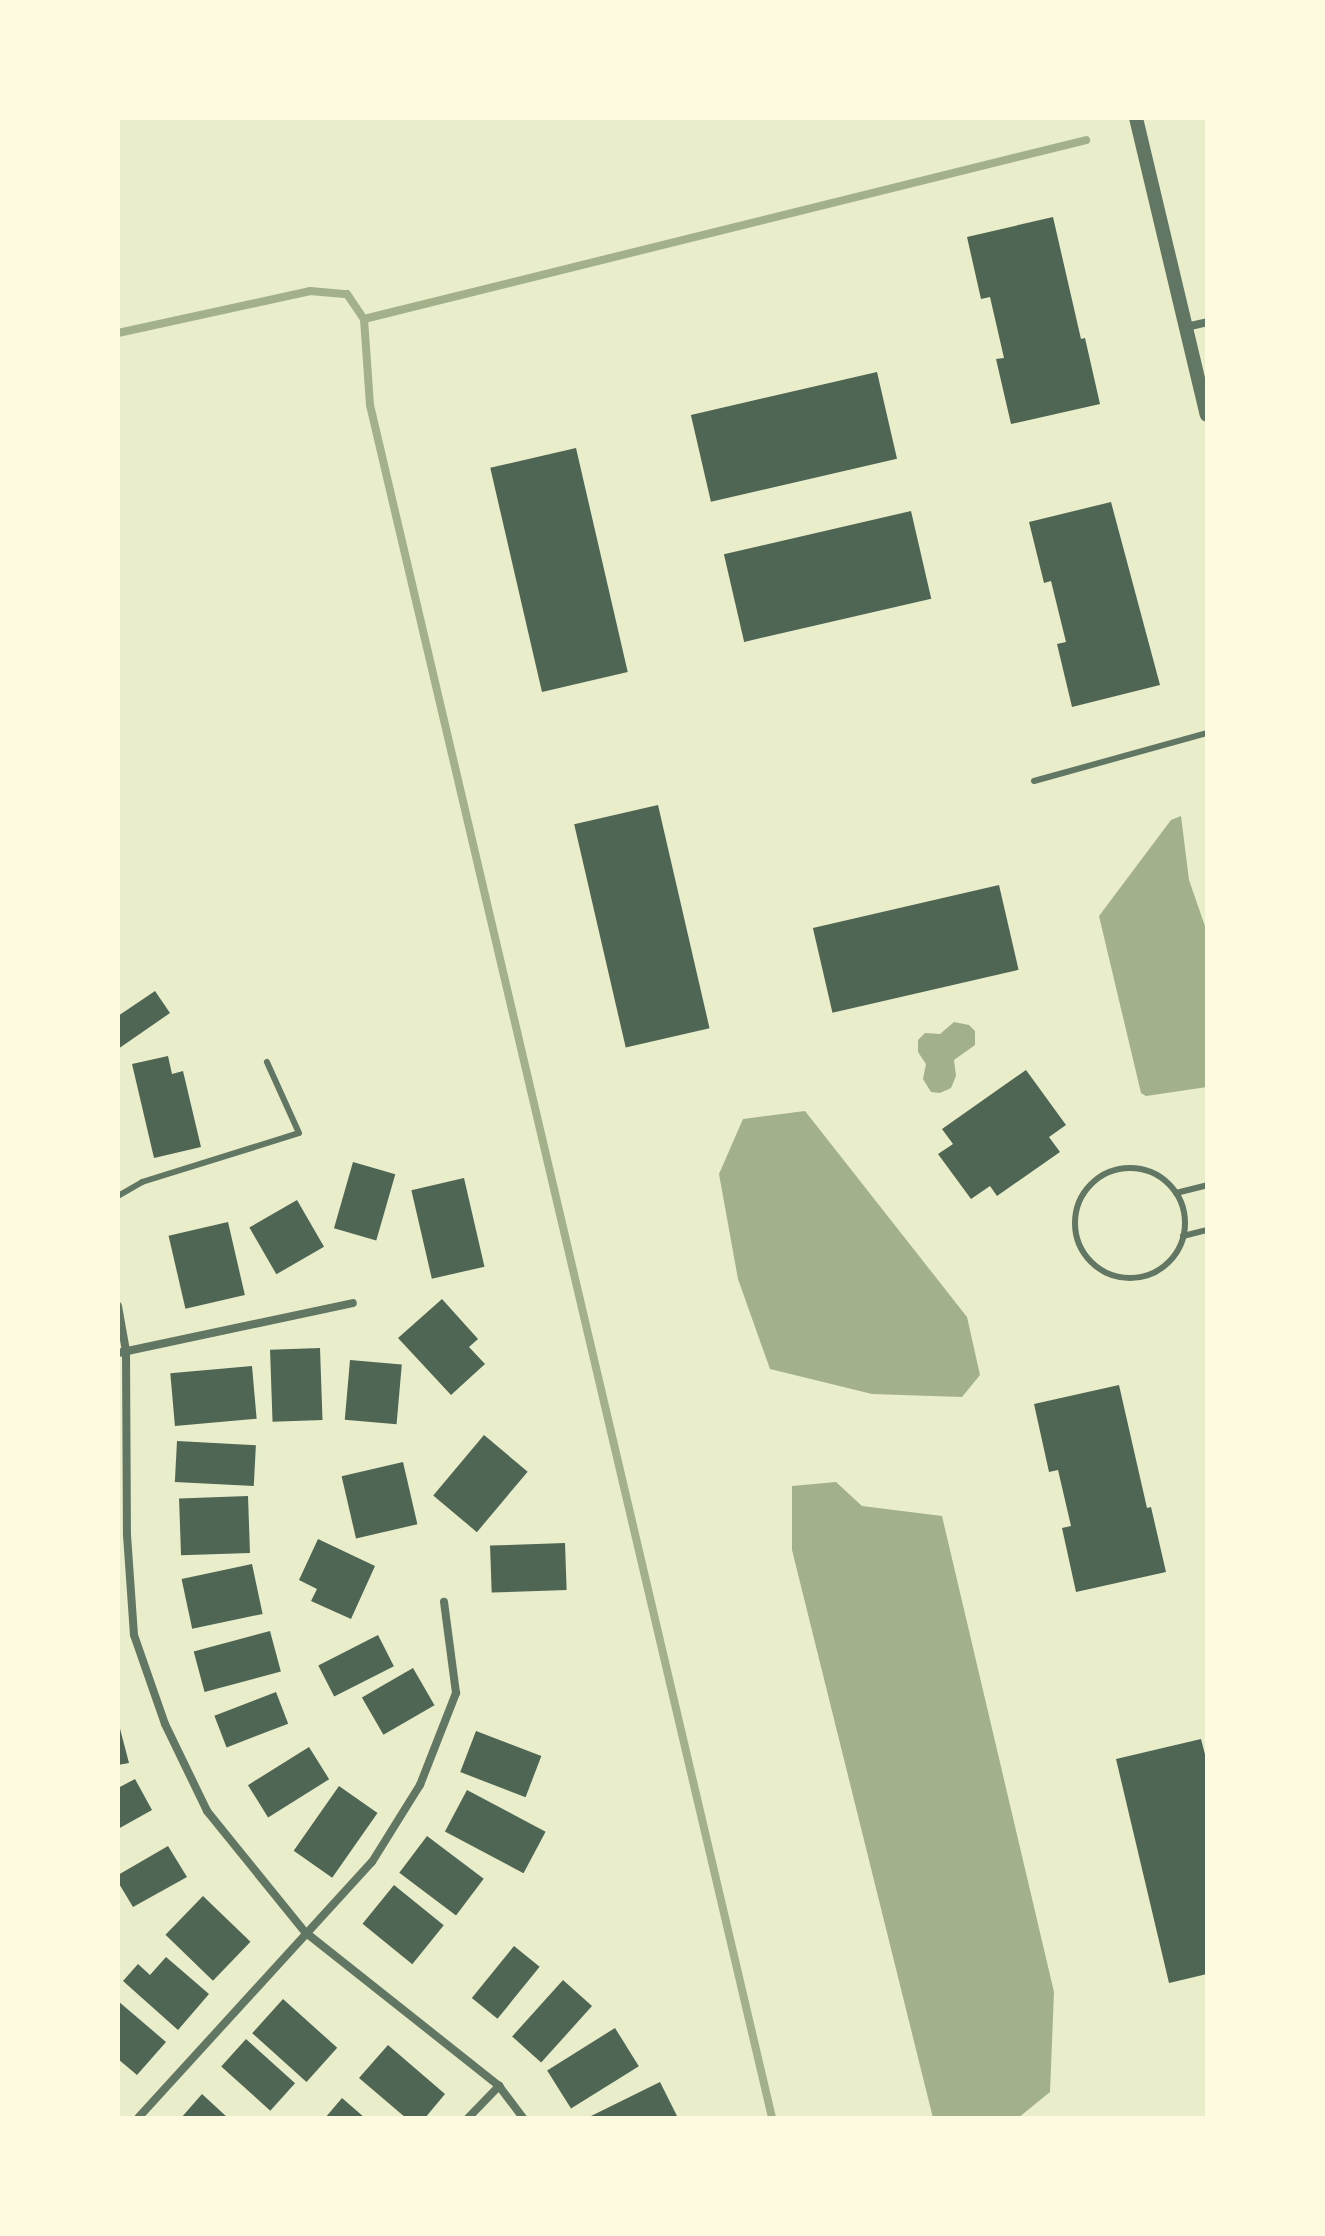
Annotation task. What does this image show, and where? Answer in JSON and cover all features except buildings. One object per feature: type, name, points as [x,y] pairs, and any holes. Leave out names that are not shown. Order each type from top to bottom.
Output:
[{"type":"street","points":[[1136,118],[1207,415]]},
{"type":"street","points":[[1186,327],[1207,322]]},
{"type":"street","points":[[122,1352],[353,1303]]},
{"type":"street","points":[[118,1306],[134,1635],[165,1724],[207,1811],[305,1932],[499,2086],[523,2118]]},
{"type":"street","points":[[138,2118],[372,1862],[420,1785],[456,1693],[444,1602]]},
{"type":"street","points":[[468,2118],[499,2086]]},
{"type":"lane","points":[[1034,781],[1207,733]]},
{"type":"lane","points":[[118,1196],[142,1182],[299,1133],[267,1062]]},
{"type":"lane","points":[[1137,1168],[1163,1180],[1176,1193],[1183,1210],[1183,1236],[1171,1260],[1157,1271],[1140,1277],[1121,1278],[1104,1272],[1089,1261],[1079,1245],[1075,1227],[1083,1193],[1101,1176],[1137,1168]]},
{"type":"lane","points":[[1176,1193],[1207,1185]]},
{"type":"lane","points":[[1183,1236],[1207,1230]]},
{"type":"shaded area","points":[[1181,816],[1189,880],[1207,932],[1207,1087],[1146,1096],[1141,1093],[1099,916],[1171,820]]},
{"type":"shaded area","points":[[954,1022],[969,1025],[975,1031],[975,1045],[954,1060],[956,1076],[951,1088],[940,1093],[931,1092],[923,1079],[926,1064],[918,1052],[918,1040],[925,1033],[940,1034]]},
{"type":"shaded area","points":[[805,1111],[967,1317],[980,1375],[962,1397],[872,1394],[770,1369],[738,1279],[719,1174],[743,1119]]},
{"type":"shaded area","points":[[836,1482],[862,1506],[942,1516],[1054,1992],[1050,2092],[1018,2118],[933,2118],[792,1550],[792,1486]]},
{"type":"waterway","points":[[364,319],[1086,140]]},
{"type":"waterway","points":[[118,333],[310,291],[347,294],[364,319],[370,405],[772,2118]]}]
